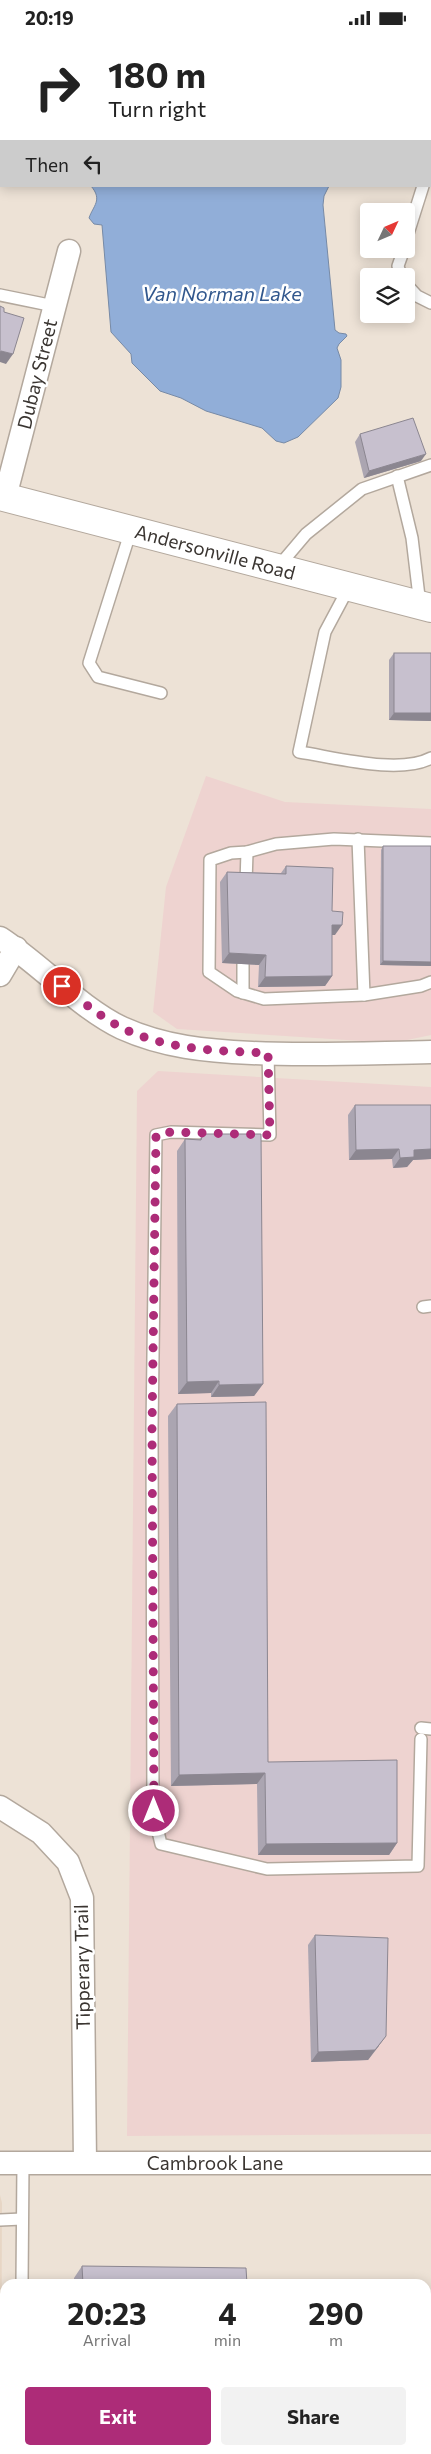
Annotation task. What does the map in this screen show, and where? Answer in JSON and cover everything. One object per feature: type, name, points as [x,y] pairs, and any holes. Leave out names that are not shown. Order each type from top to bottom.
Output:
[{"type":"street","name":"Dubay Street","points":[[3,496],[69,251]]},
{"type":"street","name":"Andersonville Road","points":[[3,496],[426,607]]},
{"type":"street","points":[[0,975],[8,943],[78,998],[120,1027],[155,1041],[184,1047],[268,1053],[431,1052]]},
{"type":"street","name":"Tipperary Trail","points":[[0,1807],[41,1833],[68,1862],[82,1897],[85,2162]]},
{"type":"street","name":"Cambrook Lane","points":[[0,2163],[431,2163]]},
{"type":"lane","points":[[415,211],[423,187]]},
{"type":"lane","points":[[415,294],[431,303]]},
{"type":"lane","points":[[0,295],[54,307]]},
{"type":"lane","points":[[277,569],[306,534],[362,489],[431,465]]},
{"type":"lane","points":[[397,477],[426,607]]},
{"type":"lane","points":[[131,530],[89,663],[98,677],[160,693]]},
{"type":"lane","points":[[349,587],[325,632],[300,752],[380,765],[424,761],[431,757]]},
{"type":"lane","points":[[431,843],[358,839],[276,844],[246,852],[231,853],[210,860],[209,906],[209,972],[243,993],[264,999],[364,995],[421,986],[431,982]]},
{"type":"lane","points":[[358,839],[364,995]]},
{"type":"lane","points":[[246,852],[246,883]]},
{"type":"lane","points":[[243,993],[244,964]]},
{"type":"lane","points":[[268,1053],[270,1135],[171,1132],[156,1135],[152,1429],[153,1792],[154,1811],[161,1844],[267,1869],[418,1866],[425,1732]]},
{"type":"lane","points":[[22,2279],[23,2163]]},
{"type":"lane","points":[[0,2221],[22,2219]]},
{"type":"shaded area","points":[[206,776],[285,802],[431,809],[431,1035],[393,1043],[177,1029],[153,1012],[166,887]]},
{"type":"shaded area","points":[[158,1071],[431,1087],[431,2134],[127,2136],[137,1091]]},
{"type":"shaded area","points":[[0,2195],[2,2203],[2,2279],[0,2279]]},
{"type":"water","name":"Van Norman Lake","points":[[92,187],[328,187],[324,196],[323,205],[335,330],[347,336],[337,348],[341,360],[341,387],[338,398],[298,437],[284,443],[276,441],[262,428],[206,411],[181,398],[160,391],[132,363],[131,354],[111,332],[102,225],[94,224],[89,218],[97,199]]},
{"type":"building","points":[[0,306],[4,308],[4,312],[24,318],[13,354],[1,351],[0,353]]},
{"type":"building","points":[[413,418],[426,454],[369,471],[360,434]]},
{"type":"building","points":[[394,653],[431,653],[431,713],[394,713]]},
{"type":"building","points":[[383,846],[431,846],[431,962],[383,961]]},
{"type":"building","points":[[286,866],[333,868],[332,911],[343,912],[342,925],[332,925],[332,976],[265,977],[266,955],[229,953],[227,872],[286,874]]},
{"type":"building","points":[[355,1105],[431,1105],[431,1149],[414,1150],[414,1157],[400,1158],[399,1149],[356,1150]]},
{"type":"building","points":[[203,1134],[261,1134],[263,1384],[219,1385],[219,1381],[187,1382],[185,1139],[201,1140]]},
{"type":"building","points":[[266,1402],[268,1762],[397,1760],[397,1843],[266,1844],[265,1773],[179,1775],[177,1404]]},
{"type":"building","points":[[315,1935],[388,1938],[386,2036],[375,2050],[318,2052]]},
{"type":"building","points":[[82,2266],[246,2268],[247,2279],[83,2279]]},
{"type":"route","points":[[62,986],[120,1027],[155,1041],[184,1047],[221,1051],[268,1053],[270,1135],[171,1132],[156,1135],[152,1429],[154,1811]]}]
